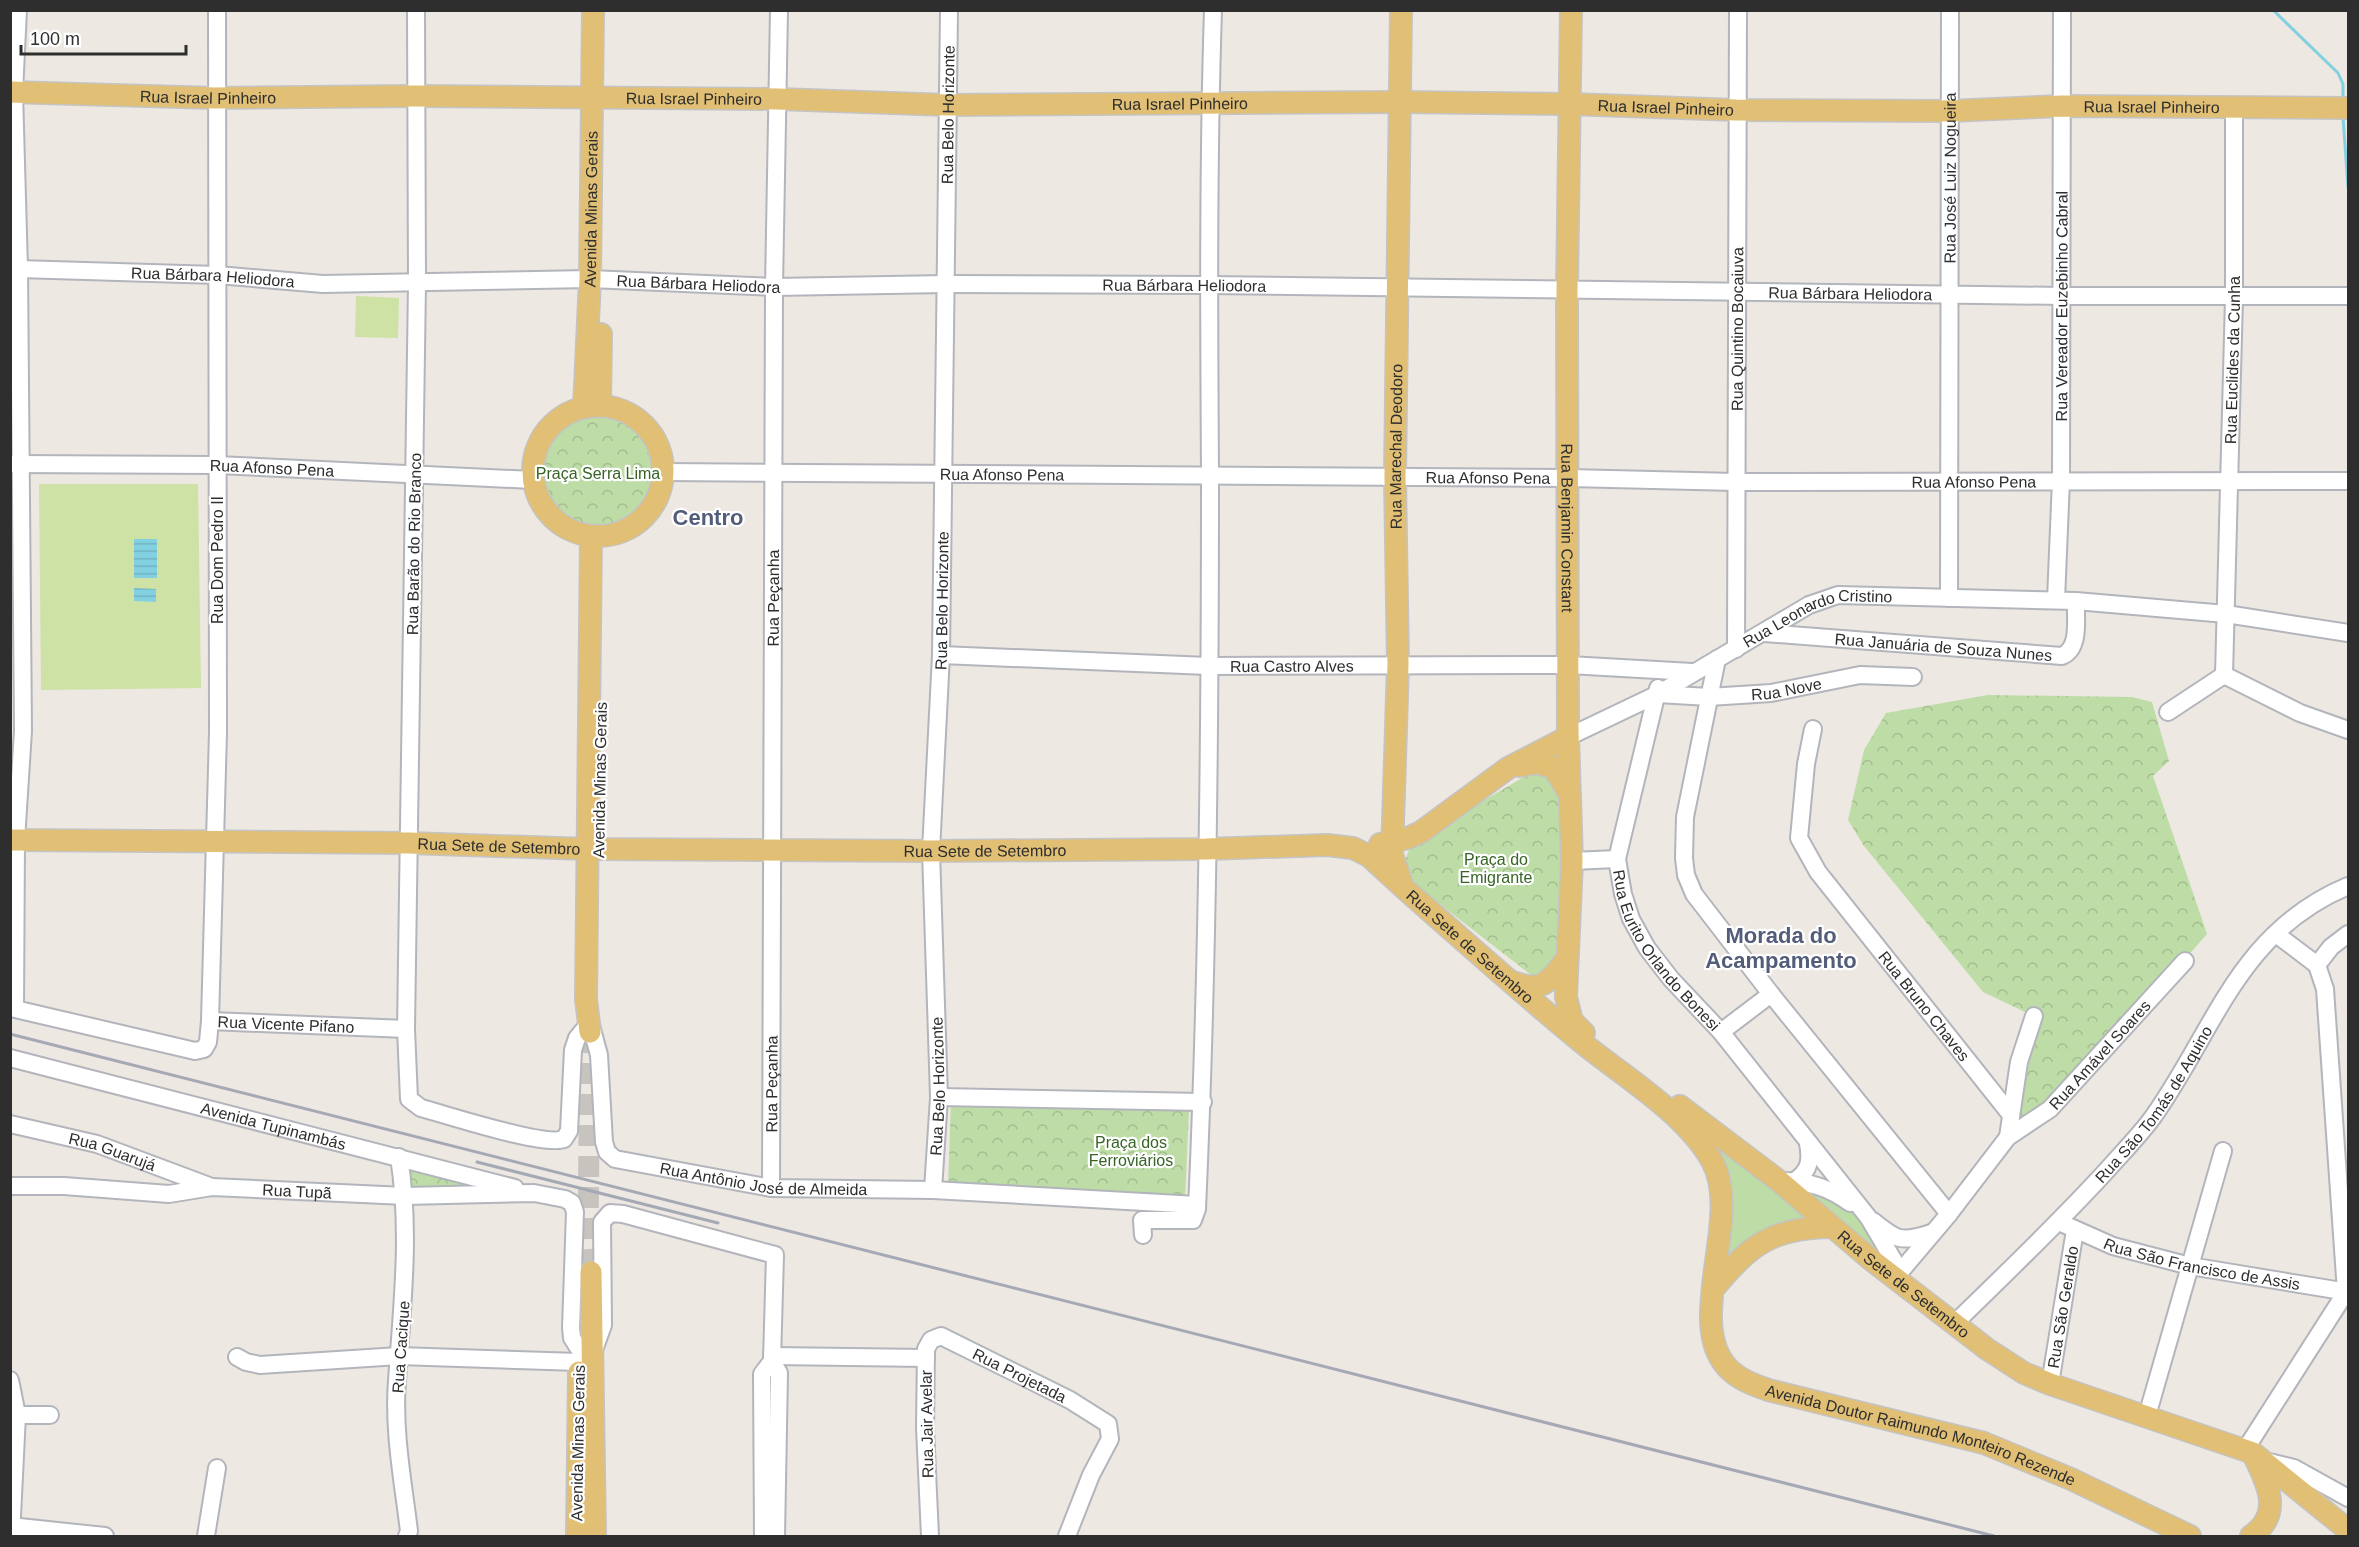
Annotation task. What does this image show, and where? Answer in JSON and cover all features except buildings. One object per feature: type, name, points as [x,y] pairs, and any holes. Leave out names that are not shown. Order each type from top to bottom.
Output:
[{"type":"main road","name":"Avenida Minas Gerais","points":[[593,10],[598,99]]},
{"type":"main road","name":"Avenida Minas Gerais","points":[[592,406],[598,99],[603,10]]},
{"type":"main road","name":"Rua Marechal Deodoro","points":[[1392,843],[1398,664],[1395,477],[1401,10]]},
{"type":"main road","name":"Rua Benjamin Constant","points":[[1571,10],[1567,289],[1568,737],[1572,861],[1566,996],[1574,1024],[1587,1036]]},
{"type":"main road","name":"Rua Israel Pinheiro","points":[[12,92],[215,98],[415,96],[778,99],[948,105],[1399,102],[1570,104],[1736,110],[1950,111],[2062,106],[2349,108]]},
{"type":"main road","points":[[592,406],[617,409],[632,416],[645,426],[658,448],[663,472],[660,490],[653,507],[641,520],[626,530],[597,536],[570,530],[552,518],[539,500],[532,480],[533,460],[544,434],[565,414],[592,406]]},
{"type":"main road","name":"Avenida Minas Gerais","points":[[590,1027],[586,999],[593,849],[597,536]]},
{"type":"main road","name":"Rua Leonardo Cristino","points":[[1392,843],[1421,832],[1508,768],[1568,737]]},
{"type":"main road","points":[[1508,768],[1536,763],[1553,767],[1569,791],[1572,808]]},
{"type":"main road","name":"Rua Sete de Setembro","points":[[13,840],[409,843],[593,849],[931,851],[1206,849],[1327,845],[1353,848],[1381,865],[1406,890],[1512,982],[1685,1126],[1717,1171],[1721,1195],[1714,1288]]},
{"type":"main road","points":[[1353,848],[1392,843],[1395,868],[1406,890]]},
{"type":"main road","points":[[1512,982],[1532,987],[1542,986],[1566,960]]},
{"type":"main road","name":"Rua Sete de Setembro","points":[[1587,1036],[1787,1180],[1831,1227],[1898,1274],[1954,1324],[2006,1361],[2050,1384],[2254,1454],[2349,1530]]},
{"type":"main road","points":[[1714,1288],[1739,1258],[1766,1238],[1790,1230],[1831,1227]]},
{"type":"main road","name":"Avenida Minas Gerais","points":[[577,1536],[586,1272]]},
{"type":"main road","name":"Avenida Doutor Raimundo Monteiro Rezende","points":[[1714,1288],[1711,1330],[1714,1346],[1726,1365],[1740,1378],[1768,1390],[1984,1443],[2071,1479],[2190,1536]]},
{"type":"main road","name":"Avenida Minas Gerais","points":[[583,1355],[595,1536]]},
{"type":"main road","points":[[2251,1536],[2262,1525],[2271,1502],[2270,1490],[2254,1454]]},
{"type":"street","points":[[13,840],[23,731],[16,464],[19,269],[12,92],[18,10]]},
{"type":"street","name":"Rua Dom Pedro II","points":[[210,1021],[215,842],[217,10]]},
{"type":"street","name":"Rua Barão do Rio Branco","points":[[416,10],[417,285],[406,1029],[409,1099],[421,1108],[548,1142],[564,1139],[569,1131],[573,1050],[578,1038],[590,1027]]},
{"type":"street","name":"Rua Peçanha","points":[[771,1188],[774,287],[779,10]]},
{"type":"street","name":"Rua Belo Horizonte","points":[[933,1190],[939,1097],[931,851],[941,655],[949,10]]},
{"type":"street","points":[[1195,1213],[1203,1102],[1210,476],[1208,285],[1213,10]]},
{"type":"street","name":"Rua Quintino Bocaiuva","points":[[1736,648],[1738,10]]},
{"type":"street","name":"Rua José Luiz Nogueira","points":[[1949,598],[1950,10]]},
{"type":"street","name":"Rua Vereador Euzebinho Cabral","points":[[2056,600],[2061,480],[2061,10]]},
{"type":"street","name":"Rua Euclides da Cunha","points":[[2224,675],[2234,298],[2234,108]]},
{"type":"street","name":"Rua Bárbara Heliodora","points":[[19,269],[217,275],[322,284],[417,285],[596,280],[774,287],[946,284],[1208,285],[2234,298],[2349,296]]},
{"type":"street","name":"Rua Afonso Pena","points":[[16,464],[217,465],[532,480]]},
{"type":"street","name":"Rua Afonso Pena","points":[[663,472],[775,475],[1569,478],[1736,482],[1949,480],[2349,482]]},
{"type":"street","name":"Rua Leonardo Cristino","points":[[1568,737],[1658,694],[1692,672],[1829,596],[1855,594],[2076,601],[2226,614],[2349,633]]},
{"type":"street","name":"Rua Januária de Souza Nunes","points":[[1764,633],[2062,656],[2070,652],[2074,643],[2076,601]]},
{"type":"street","name":"Rua Castro Alves","points":[[941,655],[1208,666],[1569,665],[1692,672]]},
{"type":"street","points":[[1717,659],[1685,817],[1686,875],[1694,894],[1771,994],[1949,1214]]},
{"type":"street","points":[[1643,668],[1655,677],[1658,694]]},
{"type":"street","name":"Rua Nove","points":[[1658,694],[1709,697],[1771,693],[1860,675],[1913,676]]},
{"type":"street","points":[[2168,712],[2224,675],[2301,713],[2349,730]]},
{"type":"street","name":"Rua Eurito Orlando Bonesi","points":[[1658,694],[1617,859],[1623,894],[1631,919],[1647,948],[1671,979],[1721,1032],[1868,1217],[1898,1274]]},
{"type":"street","name":"Rua Bruno Chaves","points":[[1813,729],[1806,764],[1799,838],[1818,872],[2011,1115]]},
{"type":"street","name":"Rua Vicente Pifano","points":[[13,840],[15,1009],[195,1051],[204,1049],[208,1042],[210,1021],[406,1029]]},
{"type":"street","points":[[1572,861],[1617,859]]},
{"type":"street","name":"Rua São Tomás de Aquino","points":[[1954,1324],[2059,1222],[2152,1118],[2229,989],[2249,962],[2301,912],[2349,886]]},
{"type":"street","points":[[2254,1454],[2347,1292],[2344,1188],[2325,989],[2317,965],[2276,934]]},
{"type":"street","points":[[2317,965],[2331,947],[2349,934]]},
{"type":"street","name":"Rua Amável Soares","points":[[1898,1274],[1949,1214],[2008,1137],[2042,1116],[2064,1095],[2185,961]]},
{"type":"street","points":[[1721,1032],[1771,994]]},
{"type":"street","name":"Rua Amável Soares","points":[[2008,1137],[2019,1062],[2034,1016]]},
{"type":"street","name":"Avenida Minas Gerais","points":[[590,1027],[599,1055],[604,1142]]},
{"type":"street","name":"Avenida Tupinambás","points":[[10,1058],[534,1193]]},
{"type":"street","points":[[939,1097],[1203,1102]]},
{"type":"street","name":"Rua Guarujá","points":[[10,1124],[96,1144],[212,1187]]},
{"type":"street","name":"Rua Antônio José de Almeida","points":[[604,1142],[610,1155],[619,1160],[771,1188],[933,1190]]},
{"type":"street","points":[[1787,1180],[1805,1173],[1810,1161],[1808,1142]]},
{"type":"street","points":[[2147,1416],[2223,1151]]},
{"type":"street","name":"Rua Cacique","points":[[399,1157],[405,1196],[406,1277],[392,1356],[396,1383],[399,1448],[409,1531],[407,1536]]},
{"type":"street","name":"Rua Eurito Orlando Bonesi","points":[[1787,1180],[1835,1192],[1897,1239],[1909,1239],[1931,1233]]},
{"type":"street","name":"Rua Tupã","points":[[10,1186],[64,1186],[169,1194],[212,1187],[405,1196],[534,1193],[565,1198],[572,1203],[575,1212]]},
{"type":"street","points":[[933,1190],[1195,1213]]},
{"type":"street","name":"Avenida Minas Gerais","points":[[575,1212],[571,1329],[572,1338],[583,1355],[603,1325],[601,1256],[604,1217],[617,1213],[775,1255],[772,1359]]},
{"type":"street","points":[[1143,1235],[1142,1220],[1195,1213]]},
{"type":"street","name":"Rua São Francisco de Assis","points":[[2059,1222],[2113,1245],[2190,1266],[2347,1292]]},
{"type":"street","name":"Rua São Geraldo","points":[[2050,1384],[2075,1230]]},
{"type":"street","name":"Rua Projetada","points":[[926,1358],[926,1349],[930,1340],[937,1336],[949,1338],[1102,1419],[1110,1428],[1110,1439],[1091,1474],[1067,1536]]},
{"type":"street","points":[[287,1353],[372,1352],[392,1356]]},
{"type":"street","points":[[237,1357],[260,1365],[392,1356],[583,1355]]},
{"type":"street","name":"Rua Jair Avelar","points":[[772,1359],[926,1358],[930,1536]]},
{"type":"street","points":[[764,1536],[762,1374],[772,1359],[779,1372],[776,1536]]},
{"type":"street","points":[[10,1380],[14,1415],[11,1536]]},
{"type":"street","points":[[14,1415],[50,1415]]},
{"type":"street","name":"Rua Sete de Setembro","points":[[2254,1454],[2294,1468],[2349,1498]]},
{"type":"street","points":[[206,1536],[217,1468]]},
{"type":"street","points":[[11,1526],[105,1536]]},
{"type":"green space","points":[[356,296],[399,298],[398,338],[355,337]]},
{"type":"green space","name":"Praça Serra Lima","points":[[598,415],[620,419],[638,432],[651,450],[655,472],[651,494],[638,512],[620,525],[598,529],[576,525],[558,512],[545,494],[541,472],[545,450],[558,432],[576,419]]},
{"type":"green space","points":[[39,484],[198,484],[201,688],[41,690]]},
{"type":"green space","points":[[1988,695],[2132,697],[2152,702],[2169,761],[2153,776],[2207,934],[2079,1080],[2020,1122],[2024,1082],[2040,1019],[1983,992],[1864,846],[1848,820],[1864,750],[1886,713]]},
{"type":"green space","name":"Praça do Emigrante","points":[[1534,771],[1553,774],[1563,808],[1562,953],[1559,965],[1535,978],[1410,881],[1405,865],[1409,850],[1416,840]]},
{"type":"green space","name":"Praça dos Ferroviários","points":[[951,1099],[1189,1110],[1185,1198],[948,1188]]},
{"type":"green space","points":[[1713,1139],[1818,1221],[1727,1264],[1731,1232],[1730,1201],[1724,1170]]},
{"type":"green space","points":[[408,1162],[517,1191],[409,1192]]},
{"type":"green space","points":[[1798,1188],[1814,1190],[1856,1211],[1887,1262]]},
{"type":"water","points":[[134,539],[157,539],[157,578],[134,578]]},
{"type":"water","points":[[134,588],[156,589],[156,602],[134,601]]},
{"type":"waterway","points":[[2273,10],[2338,73],[2343,84],[2343,102]]},
{"type":"waterway","points":[[2343,117],[2348,187]]},
{"type":"tunnel","points":[[590,1032],[588,1242],[591,1272]]},
{"type":"railway","points":[[10,1034],[1994,1536]]},
{"type":"railway","points":[[477,1162],[718,1223]]},
{"type":"district","name":"Centro","points":[[708,517]]},
{"type":"district","name":"Morada do Acampamento","points":[[1781,948]]}]
